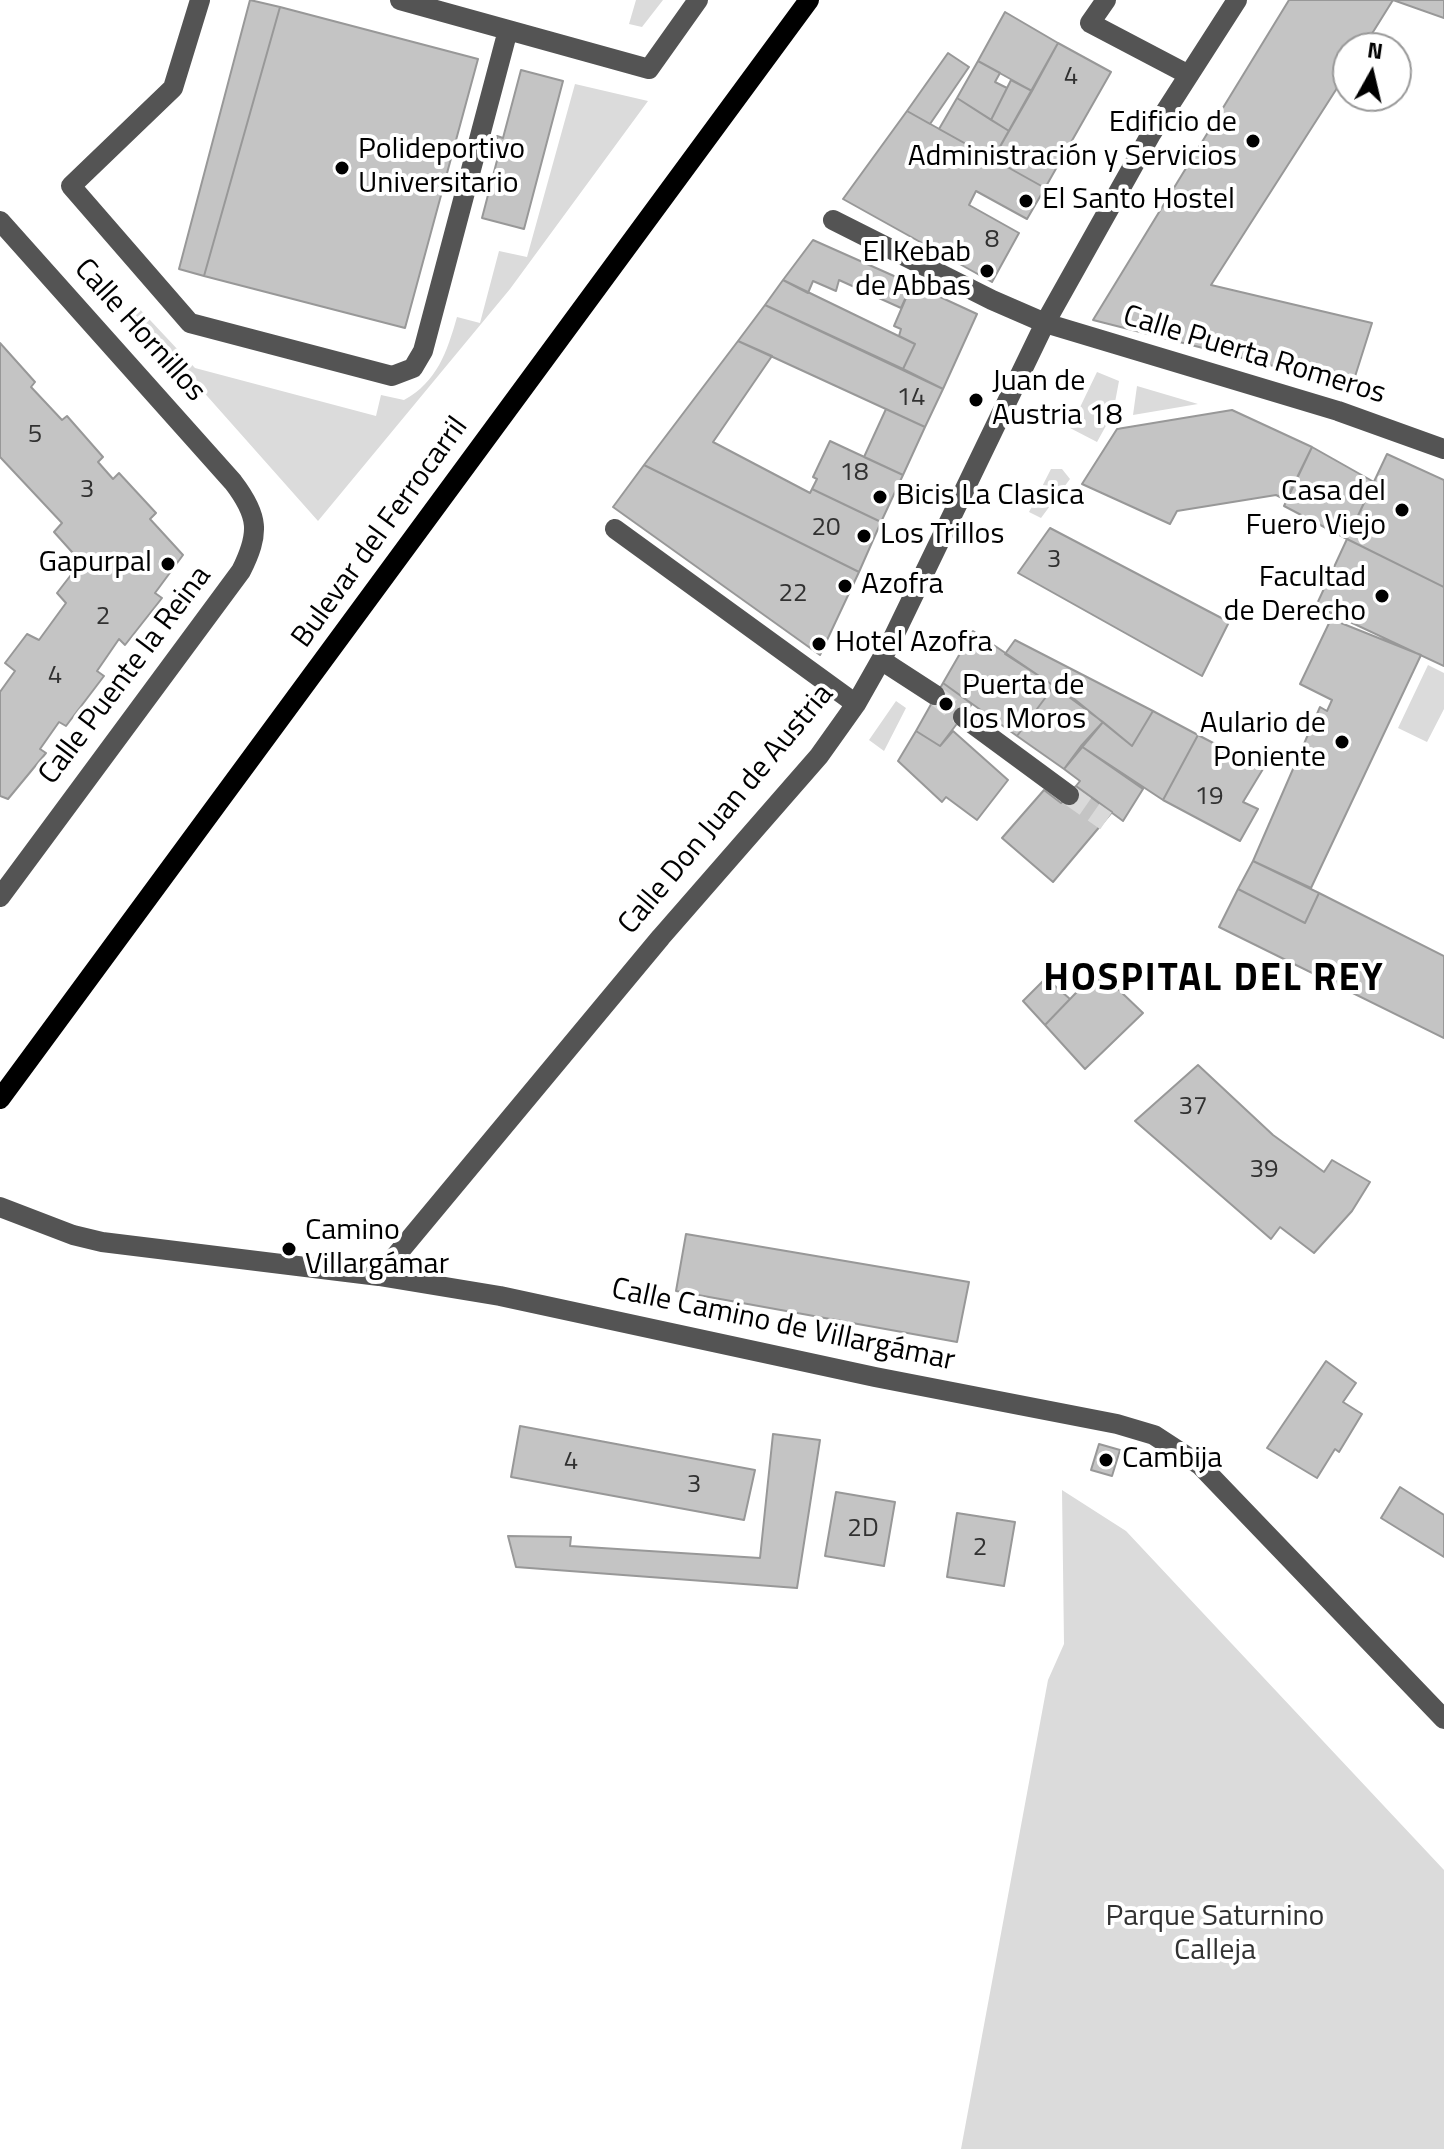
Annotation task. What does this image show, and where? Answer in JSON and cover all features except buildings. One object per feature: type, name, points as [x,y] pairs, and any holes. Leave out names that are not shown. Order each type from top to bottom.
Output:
[{"type":"main road","name":"Bulevar del Ferrocarril","points":[[0,1099],[809,0]]},
{"type":"street","points":[[200,0],[173,88],[71,186],[190,323],[392,376],[413,368],[423,351],[508,30]]},
{"type":"street","points":[[400,0],[649,69],[698,0]]},
{"type":"street","points":[[1106,0],[1090,23],[1189,75]]},
{"type":"street","name":"Calle Don Juan de Austria","points":[[379,1276],[661,937],[819,756],[856,704],[881,660],[1045,323],[1151,134],[1237,0]]},
{"type":"street","name":"Calle Puerta Romeros","points":[[833,220],[992,300],[1045,323],[1338,411],[1444,449]]},
{"type":"street","name":"Calle Hornillos","points":[[0,221],[233,482]]},
{"type":"street","name":"Calle Puente la Reina","points":[[0,897],[241,571],[254,545],[255,522],[247,500],[233,482]]},
{"type":"street","points":[[615,529],[856,704]]},
{"type":"street","points":[[881,660],[935,695]]},
{"type":"street","points":[[963,717],[1069,795]]},
{"type":"street","name":"Calle Camino de Villargámar","points":[[0,1207],[73,1235],[102,1242],[379,1276],[515,1299],[1154,1435],[1188,1454],[1206,1471],[1444,1719]]},
{"type":"green space","points":[[636,0],[663,0],[642,27],[629,24]]},
{"type":"green space","points":[[575,84],[648,101],[510,289],[318,521],[129,308],[135,304],[195,368],[376,416],[381,395],[404,400],[433,375],[445,354],[457,317],[480,323],[499,251],[527,257]]},
{"type":"green space","points":[[1097,372],[1119,381],[1113,413],[1097,442],[1070,428]]},
{"type":"green space","points":[[1137,386],[1198,404],[1133,415]]},
{"type":"green space","points":[[1051,469],[1062,469],[1070,479],[1041,518],[1029,512]]},
{"type":"green space","points":[[1428,665],[1444,673],[1444,709],[1427,742],[1398,728]]},
{"type":"green space","points":[[896,701],[906,708],[884,751],[869,740]]},
{"type":"green space","name":"Parque Saturnino Calleja","points":[[1062,1490],[1126,1531],[1444,1870],[1444,2149],[961,2149],[1048,1680],[1064,1644]]},
{"type":"tunnel","points":[[935,695],[963,717]]},
{"type":"tunnel","points":[[1069,795],[1106,821]]},
{"type":"place","name":"Edificio de Administración y Servicios","points":[[1253,141]]},
{"type":"place","name":"Polideportivo Universitario","points":[[342,168]]},
{"type":"place","name":"El Santo Hostel","points":[[1026,201]]},
{"type":"place","name":"El Kebab de Abbas","points":[[987,271]]},
{"type":"place","name":"Juan de Austria 18","points":[[976,400]]},
{"type":"place","name":"Bicis La Clasica","points":[[880,497]]},
{"type":"place","name":"Casa del Fuero Viejo","points":[[1402,510]]},
{"type":"place","name":"Los Trillos","points":[[864,536]]},
{"type":"place","name":"Gapurpal","points":[[168,564]]},
{"type":"place","name":"Azofra","points":[[845,586]]},
{"type":"place","name":"Facultad de Derecho","points":[[1382,596]]},
{"type":"place","name":"Hotel Azofra","points":[[819,644]]},
{"type":"place","name":"Puerta de los Moros","points":[[946,704]]},
{"type":"place","name":"Aulario de Poniente","points":[[1342,742]]},
{"type":"place","name":"Camino Villargámar","points":[[289,1249]]},
{"type":"place","name":"Cambija","points":[[1106,1460]]},
{"type":"district","name":"HOSPITAL DEL REY","points":[[1214,981]]}]
